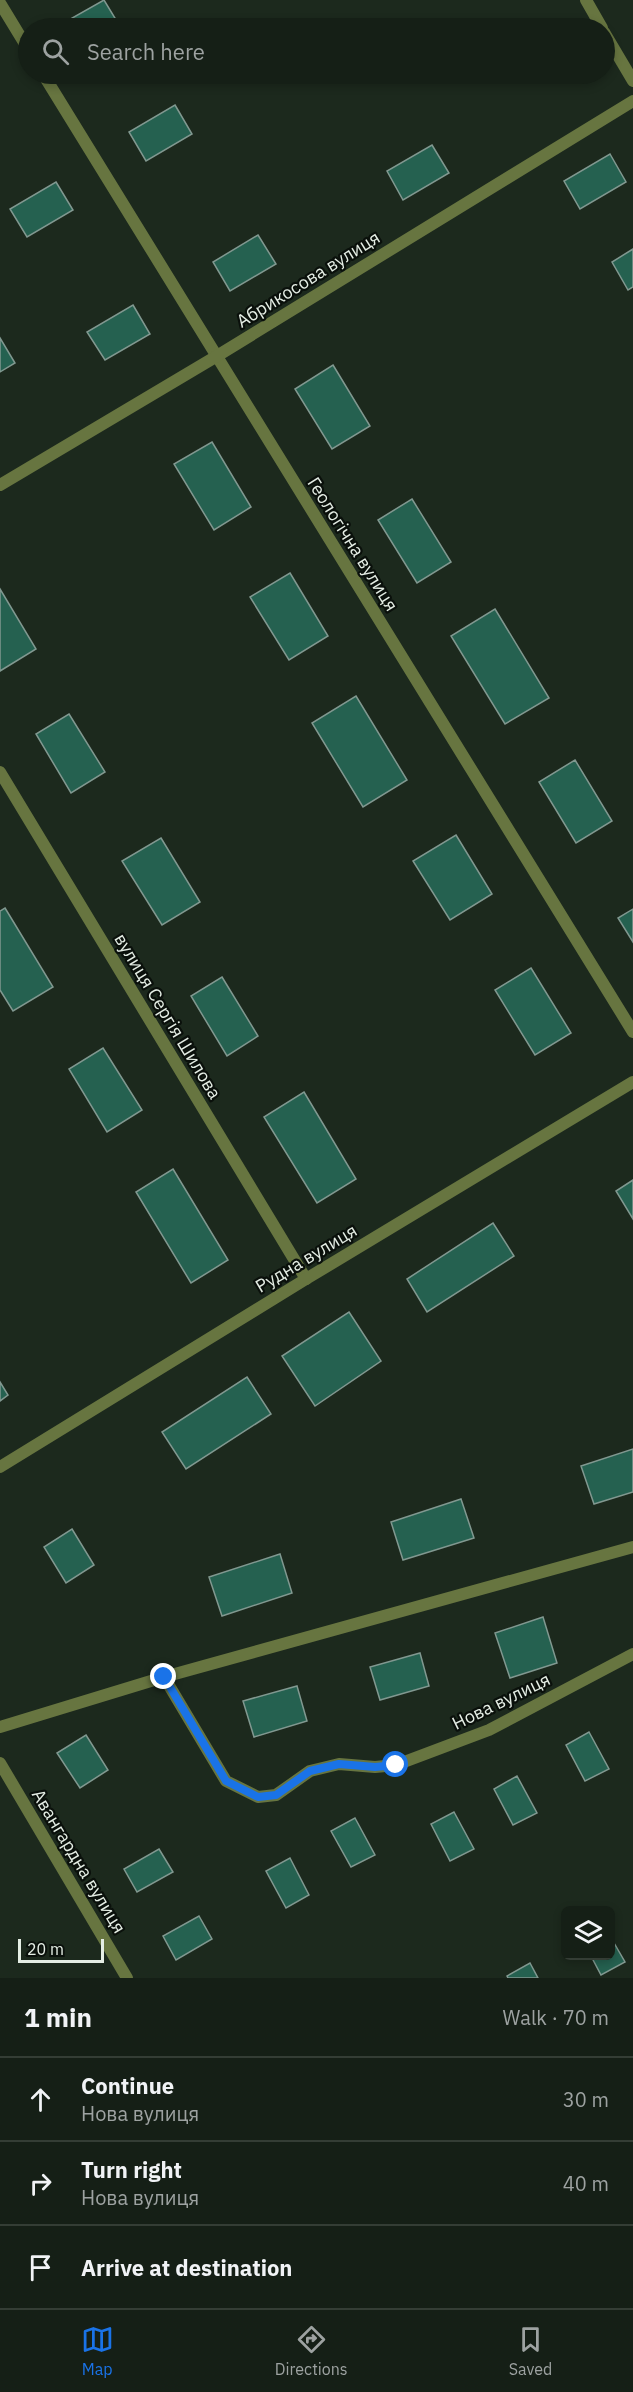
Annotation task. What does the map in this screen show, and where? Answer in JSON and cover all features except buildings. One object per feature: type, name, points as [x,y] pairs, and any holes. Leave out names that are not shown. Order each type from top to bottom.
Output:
[{"type":"street","points":[[586,0],[596,18]]},
{"type":"street","points":[[0,3],[18,33]]},
{"type":"street","points":[[615,50],[633,81]]},
{"type":"street","name":"Геологічна вулиця","points":[[49,84],[633,1032]]},
{"type":"street","name":"Абрикосова вулиця","points":[[0,486],[633,101]]},
{"type":"street","name":"вулиця Сергія Шилова","points":[[0,772],[306,1279]]},
{"type":"street","name":"Рудна вулиця","points":[[0,1467],[306,1279],[633,1083]]},
{"type":"street","points":[[0,1727],[164,1677],[633,1547]]},
{"type":"street","name":"Нова вулиця","points":[[164,1677],[226,1781],[258,1797],[276,1795],[310,1771],[339,1764],[375,1767],[396,1765],[489,1730],[633,1654]]},
{"type":"street","name":"Авангардна вулиця","points":[[0,1763],[127,1978]]},
{"type":"route","points":[[164,1677],[226,1781],[258,1797],[276,1795],[310,1771],[339,1764],[375,1767],[396,1765]]}]
